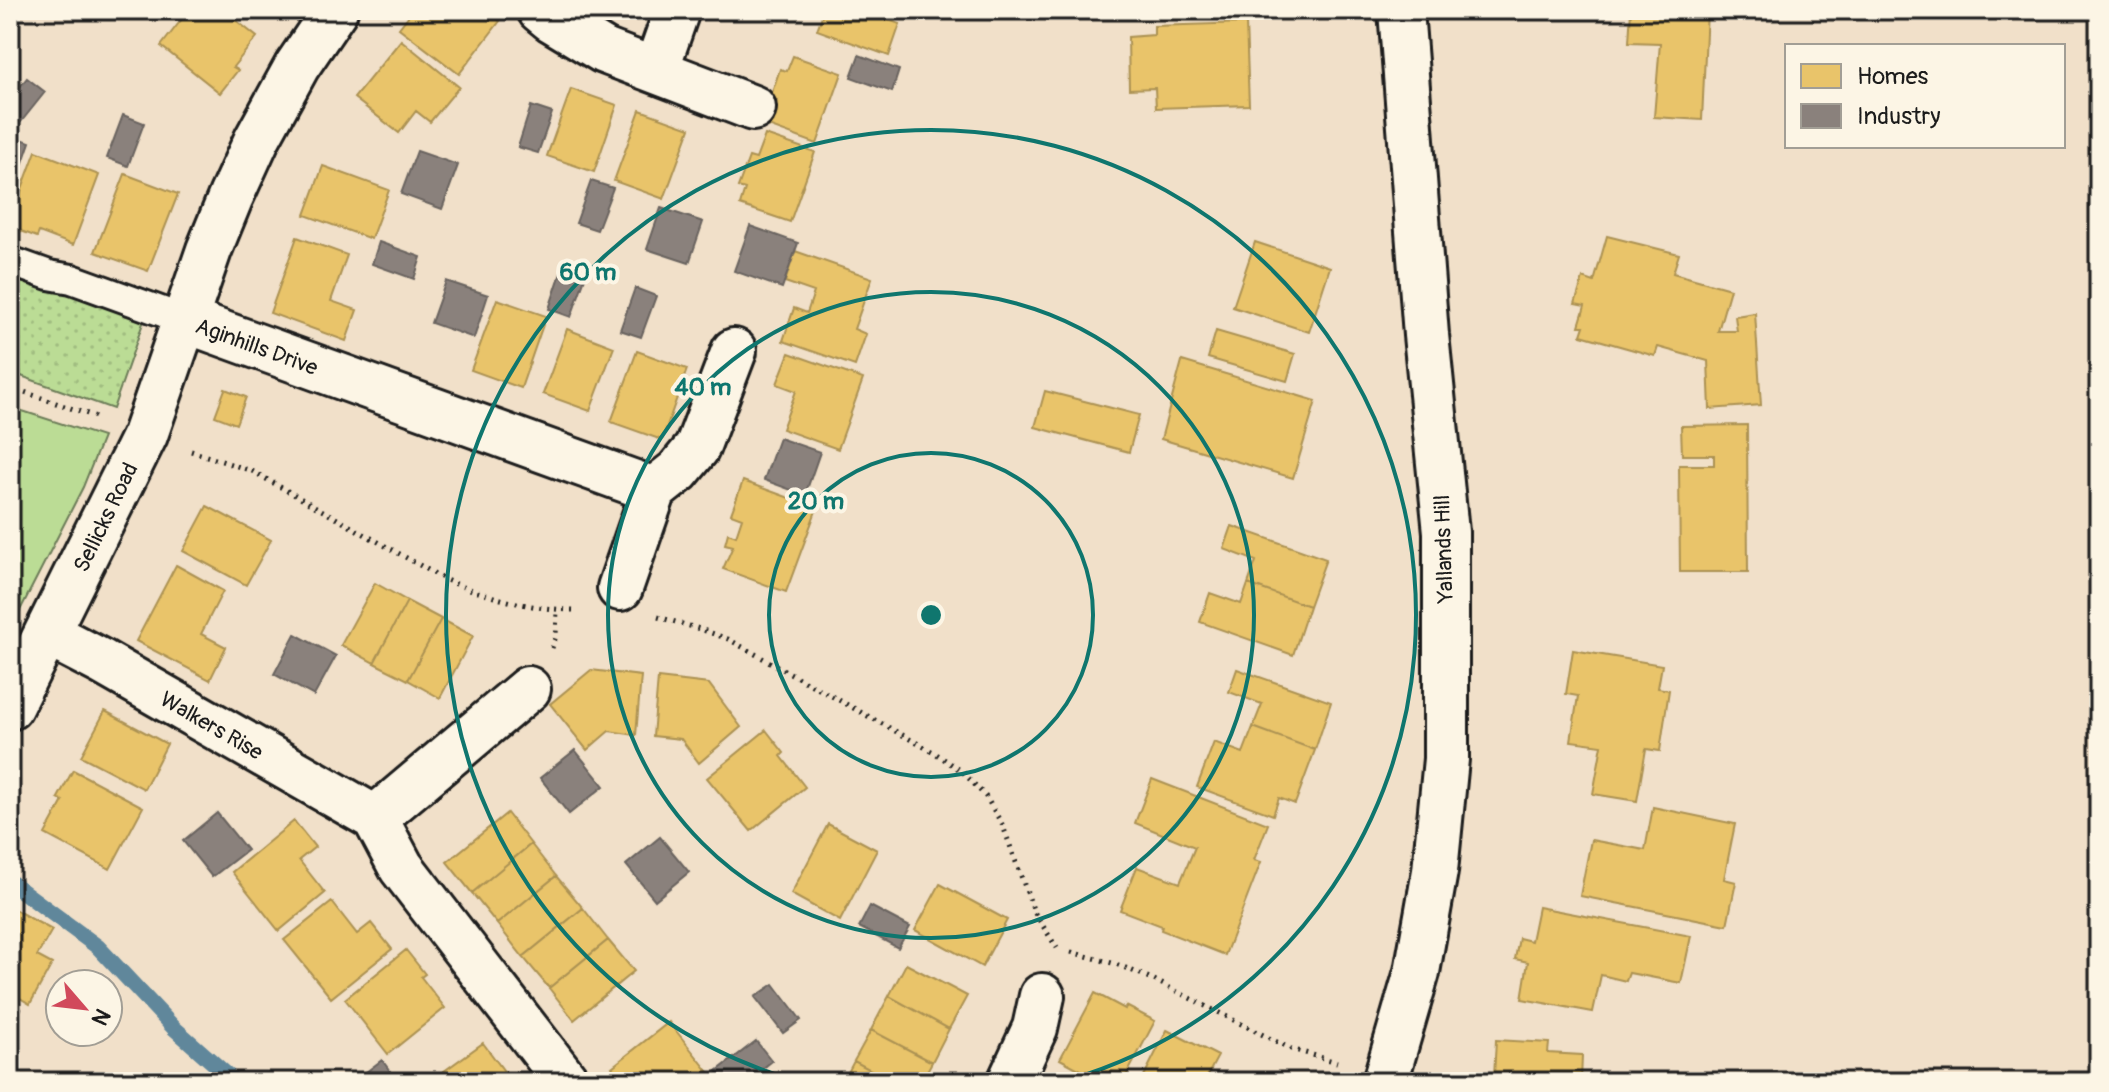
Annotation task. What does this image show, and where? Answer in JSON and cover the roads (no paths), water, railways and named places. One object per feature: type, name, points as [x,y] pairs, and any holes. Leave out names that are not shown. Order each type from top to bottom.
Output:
[{"type":"street","name":"Aginhills Drive","points":[[335,10],[297,66],[266,120],[220,223],[185,320],[654,490]]},
{"type":"street","points":[[540,10],[604,51],[753,108]]},
{"type":"street","points":[[656,70],[677,10]]},
{"type":"street","name":"Yallands Hill","points":[[1385,1082],[1417,972],[1435,871],[1446,759],[1446,532],[1426,335],[1401,10]]},
{"type":"street","name":"Sellicks Road","points":[[10,707],[145,435],[185,320]]},
{"type":"street","points":[[619,605],[654,490],[678,471],[697,448],[734,351]]},
{"type":"street","name":"Walkers Rise","points":[[48,634],[375,818]]},
{"type":"street","points":[[528,689],[375,818],[401,867],[567,1082]]},
{"type":"street","points":[[1010,1082],[1035,1028],[1042,996]]},
{"type":"lane","points":[[10,261],[49,275],[72,279],[185,320]]},
{"type":"waterway","points":[[10,882],[98,947],[174,1028],[235,1082]]}]
